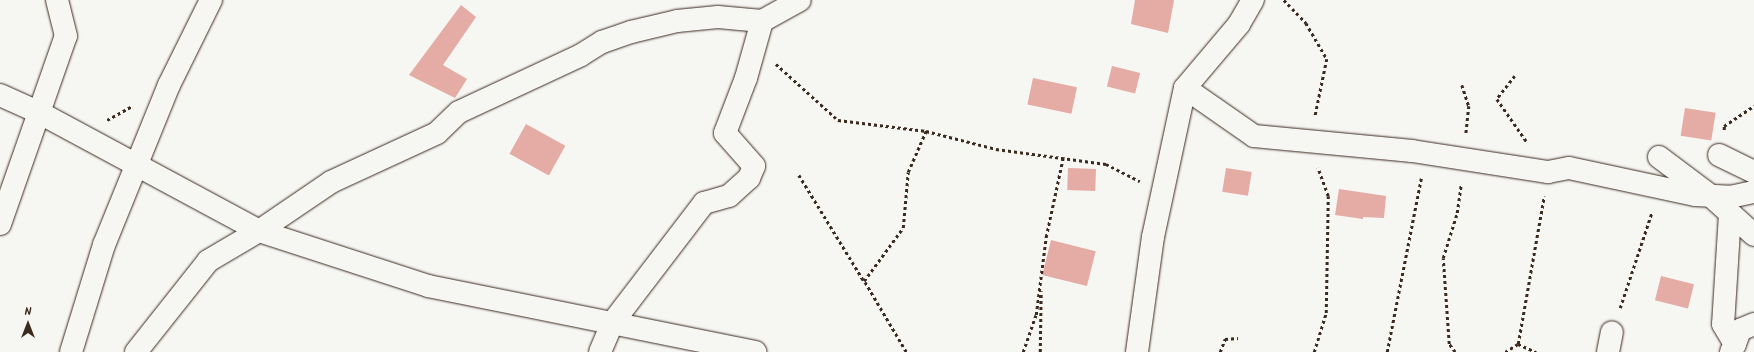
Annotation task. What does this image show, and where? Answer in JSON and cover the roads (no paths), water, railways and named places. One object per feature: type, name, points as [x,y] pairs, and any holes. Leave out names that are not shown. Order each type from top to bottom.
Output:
[{"type":"street","points":[[0,224],[66,36],[57,0]]},
{"type":"street","points":[[71,352],[104,245],[135,167],[169,84],[211,0]]},
{"type":"street","points":[[136,352],[208,261],[259,231],[331,182],[437,133],[459,112],[581,55],[602,42],[677,21],[718,17],[762,21],[800,0]]},
{"type":"street","points":[[1137,352],[1153,237],[1185,88],[1239,24],[1254,0]]},
{"type":"street","points":[[600,352],[613,322],[704,203],[729,196],[749,178],[754,166],[725,133],[746,78],[754,44],[762,21]]},
{"type":"street","points":[[1185,88],[1254,136],[1426,153],[1548,172],[1569,168],[1660,190],[1711,196],[1730,197],[1754,192]]},
{"type":"street","points":[[0,95],[40,113],[135,167],[259,231],[428,286],[613,322],[755,352]]},
{"type":"street","points":[[1719,155],[1754,172]]},
{"type":"street","points":[[1659,157],[1711,196],[1754,235]]},
{"type":"street","points":[[1730,214],[1723,324],[1733,348]]},
{"type":"street","points":[[1733,348],[1740,330],[1754,324]]}]
